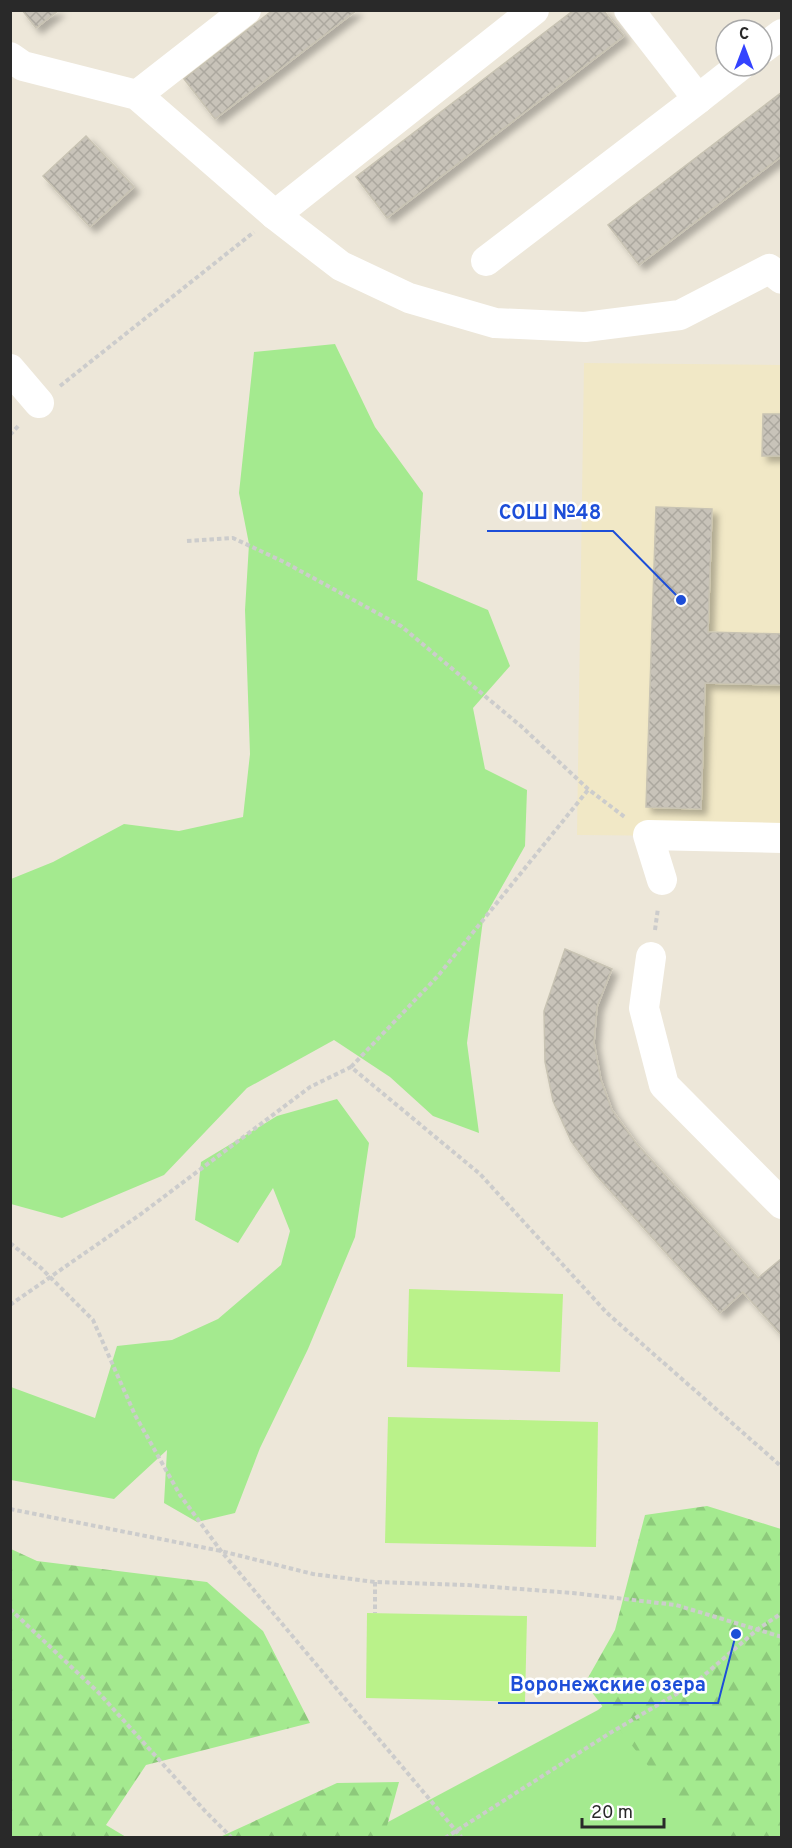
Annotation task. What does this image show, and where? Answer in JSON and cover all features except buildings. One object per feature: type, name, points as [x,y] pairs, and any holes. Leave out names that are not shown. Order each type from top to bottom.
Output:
[{"type":"lane","points":[[137,95],[246,10]]},
{"type":"lane","points":[[275,215],[534,10]]},
{"type":"lane","points":[[629,10],[698,99]]},
{"type":"lane","points":[[10,57],[23,66],[137,95],[275,215],[341,266],[409,298],[495,323],[585,327],[680,315],[777,269]]},
{"type":"lane","points":[[486,261],[725,78]]},
{"type":"lane","points":[[10,369],[39,403]]},
{"type":"lane","points":[[662,880],[648,835],[782,838]]},
{"type":"lane","points":[[651,957],[644,1008],[664,1085],[782,1204]]},
{"type":"path","points":[[10,435],[39,403],[275,215]]},
{"type":"path","points":[[187,541],[233,538],[284,562],[401,626],[522,727],[588,789],[648,835]]},
{"type":"path","points":[[10,1305],[141,1215],[310,1087],[351,1067],[437,977],[588,789]]},
{"type":"path","points":[[651,957],[662,880]]},
{"type":"path","points":[[351,1067],[480,1174],[607,1313],[782,1467]]},
{"type":"path","points":[[10,1243],[50,1277],[93,1320],[135,1415],[180,1495],[221,1551],[462,1838]]},
{"type":"path","points":[[10,1509],[221,1551],[314,1574],[375,1582],[467,1585],[573,1593],[676,1605],[782,1637]]},
{"type":"path","points":[[375,1582],[375,1613]]},
{"type":"path","points":[[10,1609],[99,1693],[232,1838]]},
{"type":"path","points":[[445,1838],[610,1733],[695,1683],[758,1629],[782,1614]]},
{"type":"shaded area","points":[[584,363],[781,365],[781,837],[577,835]]},
{"type":"green space","points":[[335,344],[375,427],[423,493],[417,580],[488,610],[510,666],[473,708],[485,769],[527,790],[525,846],[483,920],[467,1043],[479,1133],[433,1116],[390,1077],[334,1040],[247,1088],[164,1175],[62,1218],[11,1204],[11,879],[53,862],[124,824],[179,831],[243,817],[250,754],[245,610],[249,544],[239,493],[254,352]]},
{"type":"green space","points":[[337,1099],[369,1143],[355,1237],[308,1349],[260,1448],[235,1513],[197,1522],[164,1503],[167,1450],[114,1499],[11,1480],[11,1387],[95,1418],[117,1346],[172,1340],[218,1319],[281,1265],[290,1231],[273,1188],[238,1243],[195,1220],[201,1162],[277,1116]]},
{"type":"green space","points":[[409,1289],[563,1294],[560,1372],[407,1367]]},
{"type":"green space","points":[[388,1417],[598,1422],[596,1547],[385,1543]]},
{"type":"green space","points":[[707,1506],[781,1529],[781,1837],[733,1839],[711,1831],[692,1815],[651,1770],[585,1683],[615,1630],[645,1515]]},
{"type":"green space","points":[[11,1549],[37,1561],[207,1582],[263,1631],[310,1723],[146,1765],[106,1825],[126,1837],[11,1837]]},
{"type":"green space","points":[[781,1558],[781,1837],[358,1838],[598,1710]]},
{"type":"green space","points":[[367,1613],[527,1616],[525,1702],[366,1698]]},
{"type":"green space","points":[[399,1782],[384,1837],[220,1837],[337,1783]]},
{"type":"place","name":"СОШ №48","points":[[681,600]]},
{"type":"place","name":"Воронежские озера","points":[[736,1634]]}]
